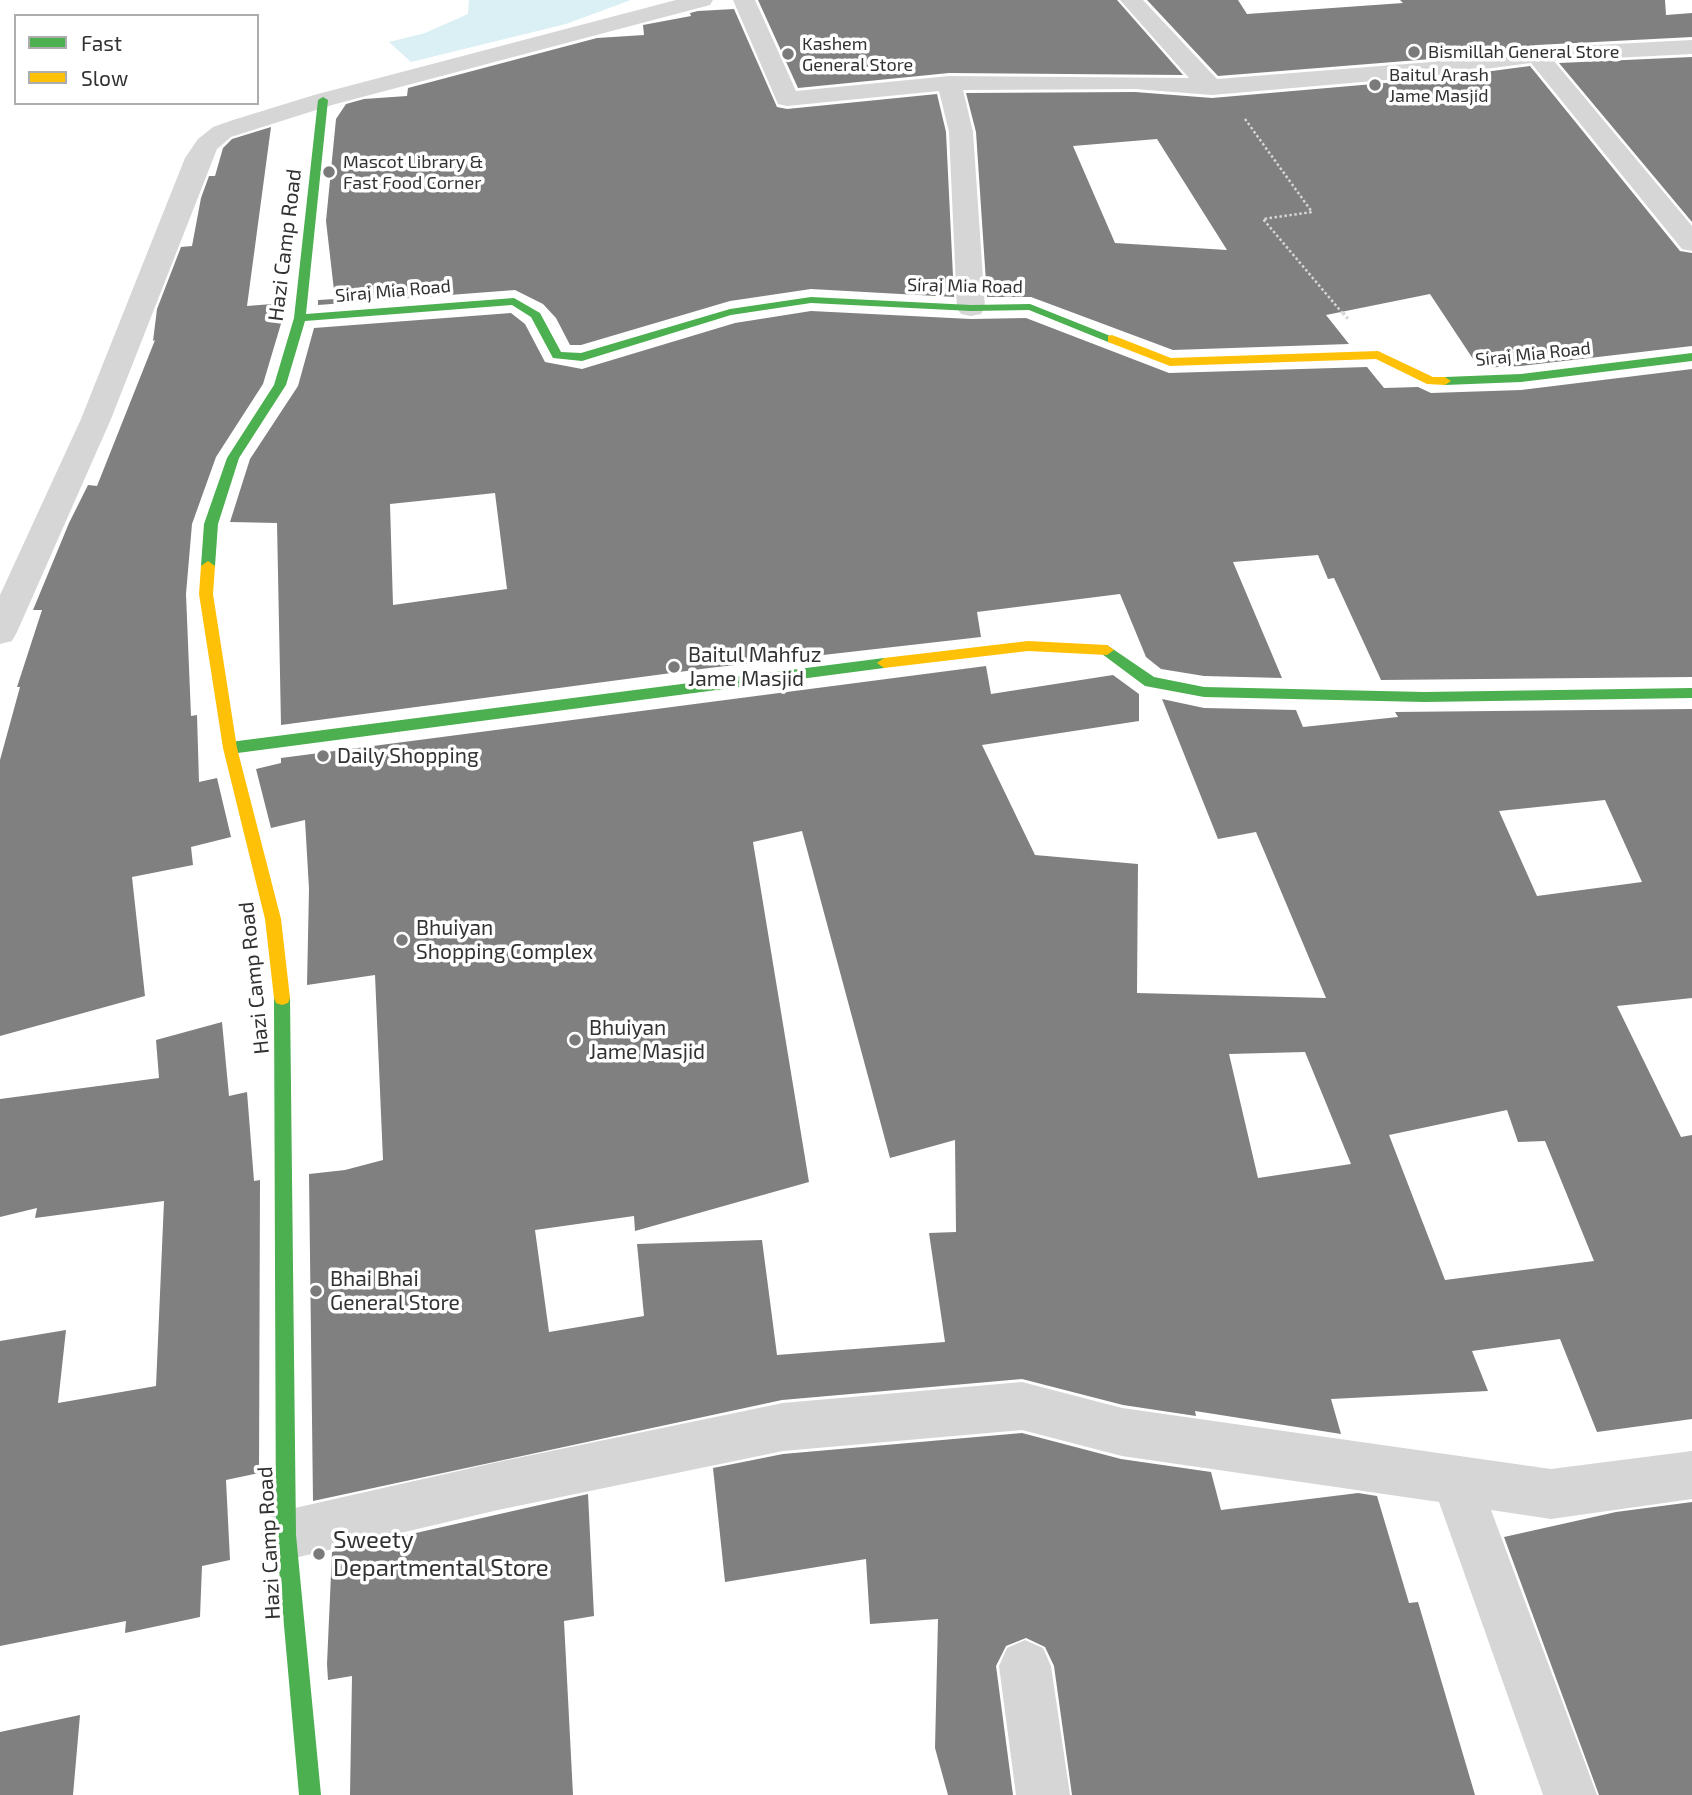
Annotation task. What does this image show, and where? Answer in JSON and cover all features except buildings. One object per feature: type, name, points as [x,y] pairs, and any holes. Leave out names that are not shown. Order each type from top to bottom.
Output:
[{"type":"street","points":[[0,632],[96,418],[198,158],[207,144],[222,132],[323,100],[702,0]]},
{"type":"street","points":[[744,0],[787,99],[949,83],[1135,82],[1222,88],[1431,69],[1537,55],[1619,48],[1692,47]]},
{"type":"street","points":[[1131,0],[1222,88]]},
{"type":"street","points":[[1537,55],[1692,243]]},
{"type":"street","points":[[949,83],[961,132],[971,308]]},
{"type":"street","name":"Hazi Camp Road","points":[[310,1795],[286,1535],[284,1021],[273,919],[230,748],[206,594],[211,524],[233,458],[280,385],[300,318],[323,100]]},
{"type":"street","name":"Siraj Mia Road","points":[[300,318],[514,301],[528,304],[537,313],[557,355],[568,358],[582,357],[730,312],[811,300],[971,308],[1030,307],[1044,310],[1170,362],[1378,355],[1431,381],[1521,378],[1692,357]]},
{"type":"street","points":[[230,748],[709,684],[1028,646],[1105,648],[1150,682],[1203,692],[1424,697],[1692,693]]},
{"type":"street","points":[[286,1535],[498,1486],[783,1427],[1022,1406],[1122,1432],[1551,1494],[1692,1475]]},
{"type":"street","points":[[1456,1480],[1570,1795]]},
{"type":"street","points":[[1025,1666],[1043,1795]]},
{"type":"path","points":[[1222,88],[1312,212],[1263,219],[1378,355]]},
{"type":"shaded area","points":[[469,0],[631,0],[566,24],[411,62],[389,42],[425,33],[468,14]]},
{"type":"traffic: fast","points":[[208,566],[211,524],[233,458],[280,385],[300,318],[323,100]]},
{"type":"traffic: fast","points":[[300,318],[514,301],[536,315],[557,355],[582,357],[730,312],[811,300],[971,308],[1030,307],[1112,339]]},
{"type":"traffic: fast","points":[[1445,381],[1521,378],[1692,357]]},
{"type":"traffic: fast","points":[[1107,650],[1150,682],[1204,692],[1424,697],[1692,693]]},
{"type":"traffic: fast","points":[[230,748],[884,663]]},
{"type":"traffic: fast","points":[[282,998],[286,1535],[310,1795]]},
{"type":"traffic: slow","points":[[1112,339],[1170,362],[1378,355],[1431,381],[1445,381]]},
{"type":"traffic: slow","points":[[208,566],[206,594],[230,748],[273,919],[282,998]]},
{"type":"traffic: slow","points":[[884,663],[1028,646],[1107,650]]},
{"type":"place","name":"Bismillah General Store","points":[[1414,52]]},
{"type":"place","name":"Kashem General Store","points":[[788,54]]},
{"type":"place","name":"Baitul Arash Jame Masjid","points":[[1375,85]]},
{"type":"place","name":"Mascot Library & Fast Food Corner","points":[[329,172]]},
{"type":"place","name":"Baitul Mahfuz Jame Masjid","points":[[674,667]]},
{"type":"place","name":"Daily Shopping","points":[[323,756]]},
{"type":"place","name":"Bhuiyan Shopping Complex","points":[[402,940]]},
{"type":"place","name":"Bhuiyan Jame Masjid","points":[[575,1040]]},
{"type":"place","name":"Bhai Bhai General Store","points":[[316,1291]]},
{"type":"place","name":"Sweety Departmental Store","points":[[319,1554]]}]
